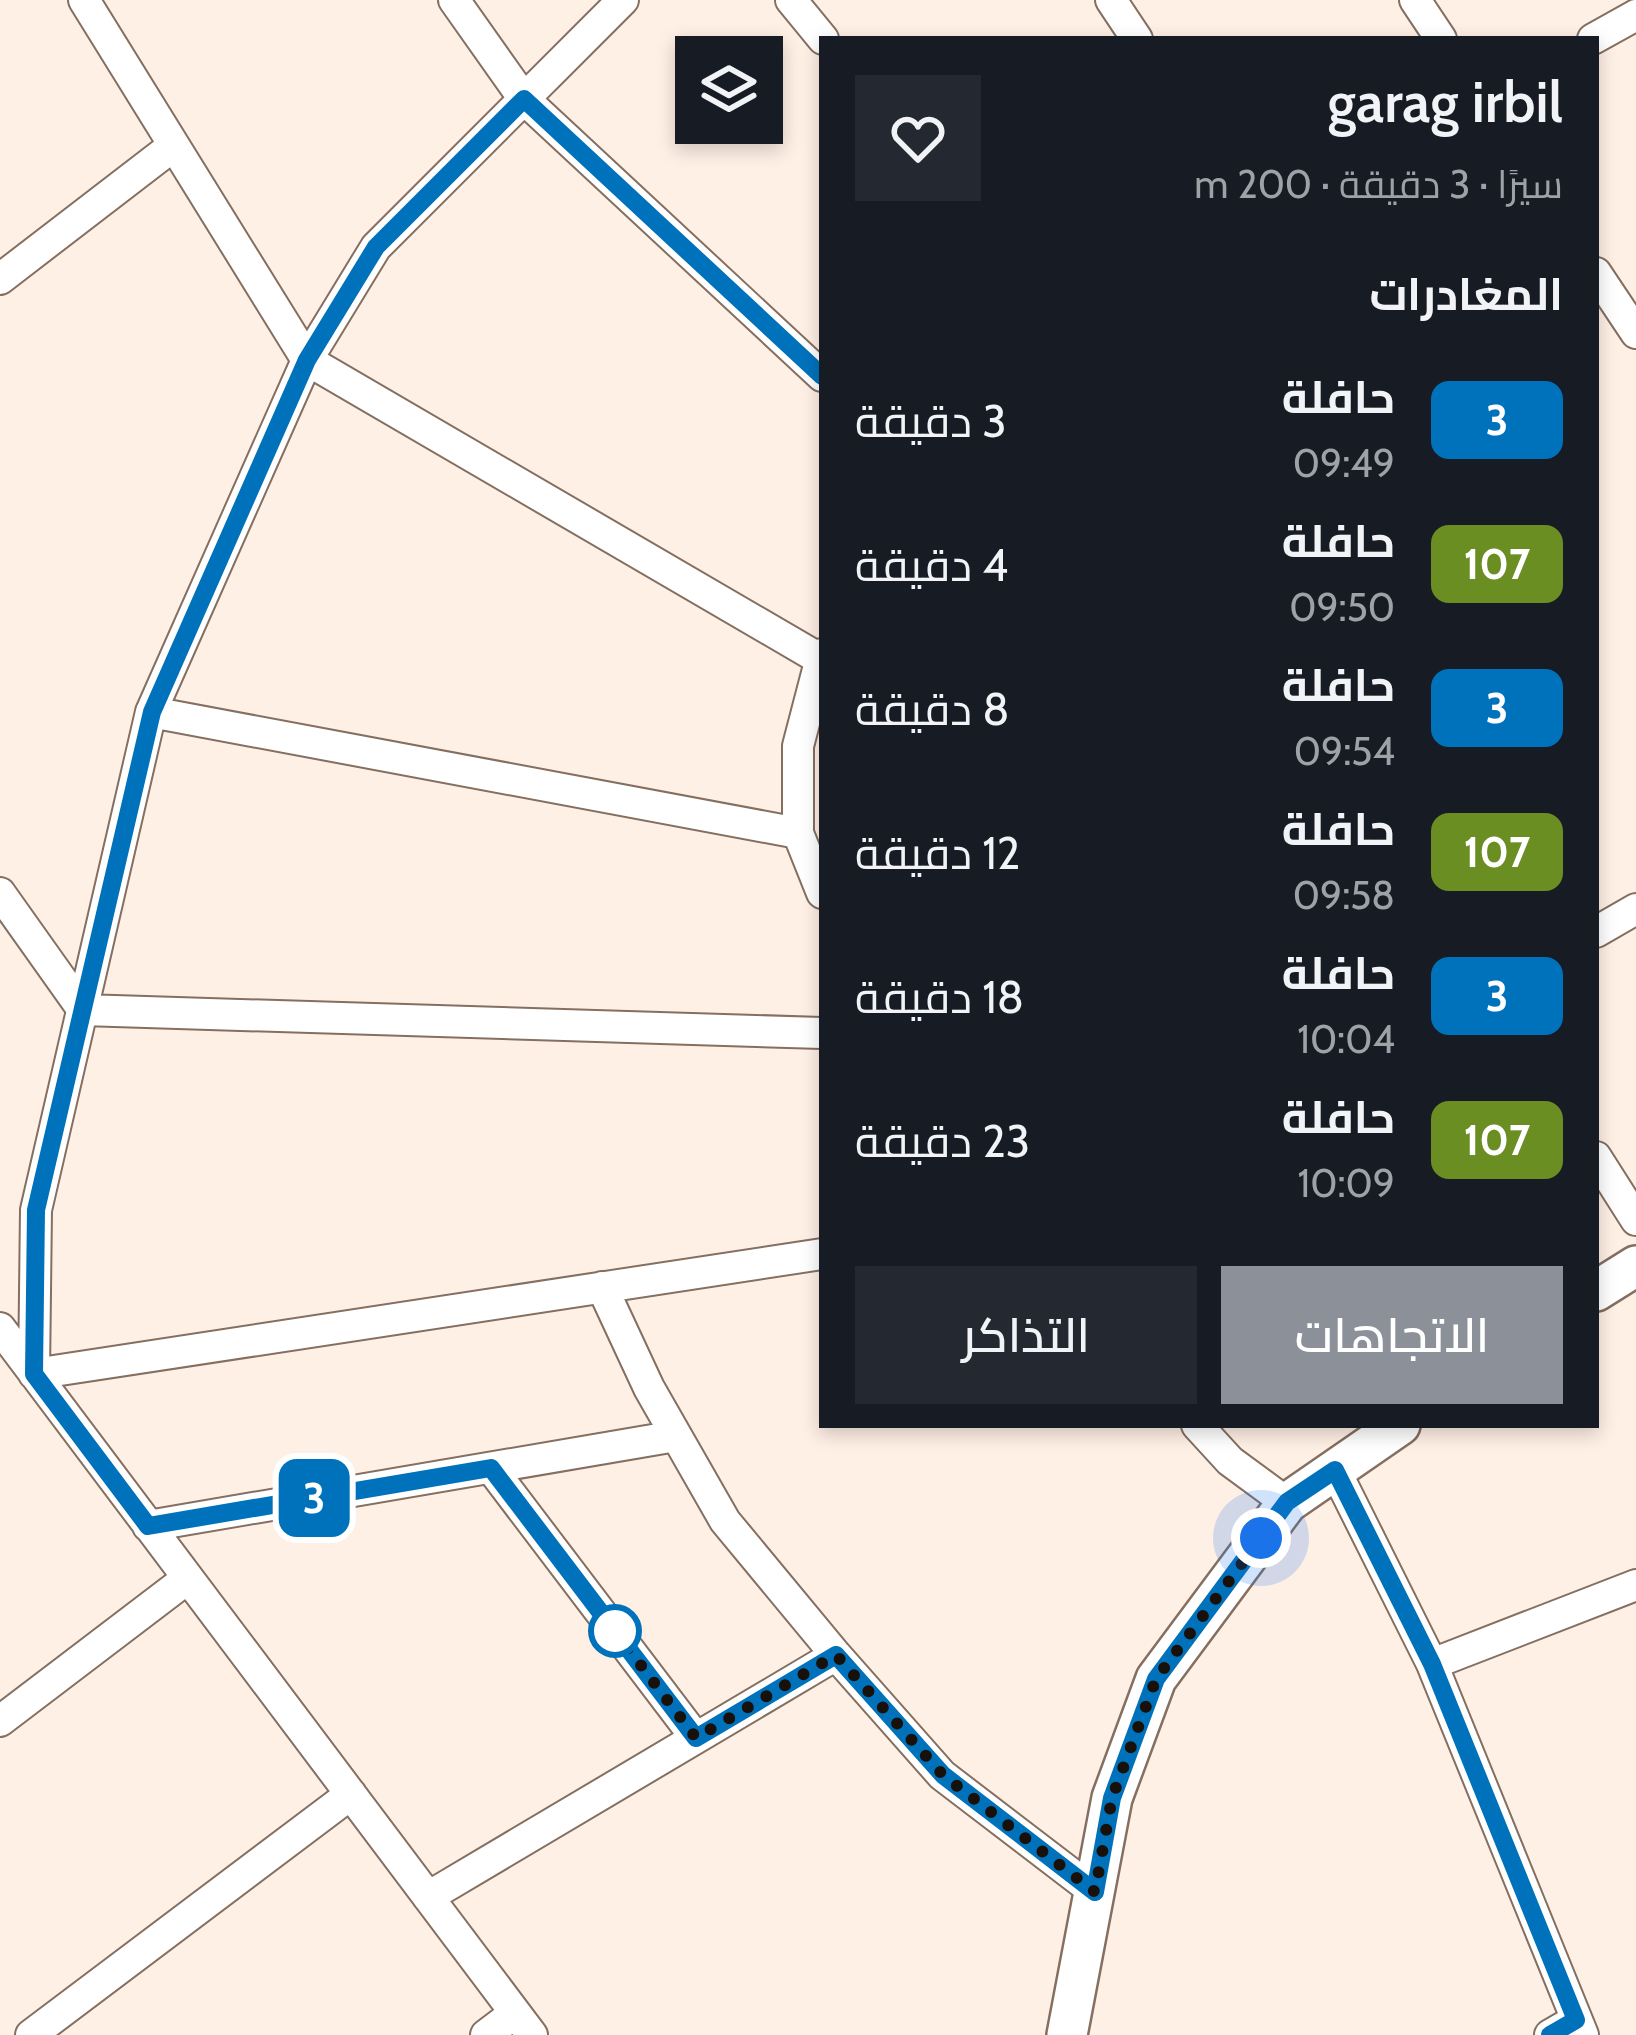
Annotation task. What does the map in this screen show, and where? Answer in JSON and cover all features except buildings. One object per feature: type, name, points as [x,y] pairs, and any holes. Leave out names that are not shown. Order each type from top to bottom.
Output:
[{"type":"street","points":[[85,0],[307,360],[819,656]]},
{"type":"street","points":[[454,0],[524,99],[819,373]]},
{"type":"street","points":[[34,1374],[36,1210],[152,712],[307,360],[376,247],[622,0]]},
{"type":"street","points":[[791,0],[821,36]]},
{"type":"street","points":[[1111,0],[1135,36]]},
{"type":"street","points":[[1415,0],[1439,36]]},
{"type":"street","points":[[1598,36],[1636,15]]},
{"type":"street","points":[[0,279],[173,146]]},
{"type":"street","points":[[1599,278],[1636,333]]},
{"type":"street","points":[[819,665],[798,746],[798,833],[819,886]]},
{"type":"street","points":[[152,712],[798,833]]},
{"type":"street","points":[[0,893],[82,1010]]},
{"type":"street","points":[[1599,930],[1636,909]]},
{"type":"street","points":[[82,1010],[819,1033]]},
{"type":"street","points":[[1599,1162],[1636,1220]]},
{"type":"street","points":[[34,1374],[819,1253]]},
{"type":"street","points":[[1599,1289],[1636,1266]]},
{"type":"street","points":[[602,1287],[649,1388],[724,1521],[943,1775],[1095,1892]]},
{"type":"street","points":[[0,1328],[524,2024],[486,2035]]},
{"type":"street","points":[[1200,1428],[1230,1461],[1287,1502]]},
{"type":"street","points":[[1228,1428],[1230,1461]]},
{"type":"street","points":[[1067,2035],[1112,1798],[1156,1679],[1287,1502],[1396,1428]]},
{"type":"street","points":[[148,1526],[676,1436]]},
{"type":"street","points":[[491,1468],[696,1738]]},
{"type":"street","points":[[1335,1470],[1432,1664],[1570,2030]]},
{"type":"street","points":[[0,1721],[188,1578]]},
{"type":"street","points":[[1432,1664],[1632,1594]]},
{"type":"street","points":[[428,1897],[836,1655]]},
{"type":"street","points":[[31,2035],[351,1794]]},
{"type":"bus line","name":"3","points":[[819,373],[524,99],[376,247],[307,360],[152,712],[36,1210],[34,1374],[148,1526],[491,1468],[696,1738],[836,1655],[943,1775],[1095,1892],[1112,1798],[1156,1679],[1287,1502],[1335,1470],[1432,1664],[1576,2020],[1550,2035]]},
{"type":"route","points":[[615,1631],[696,1738],[836,1655],[943,1775],[1095,1892],[1112,1798],[1156,1679],[1261,1538]]}]
